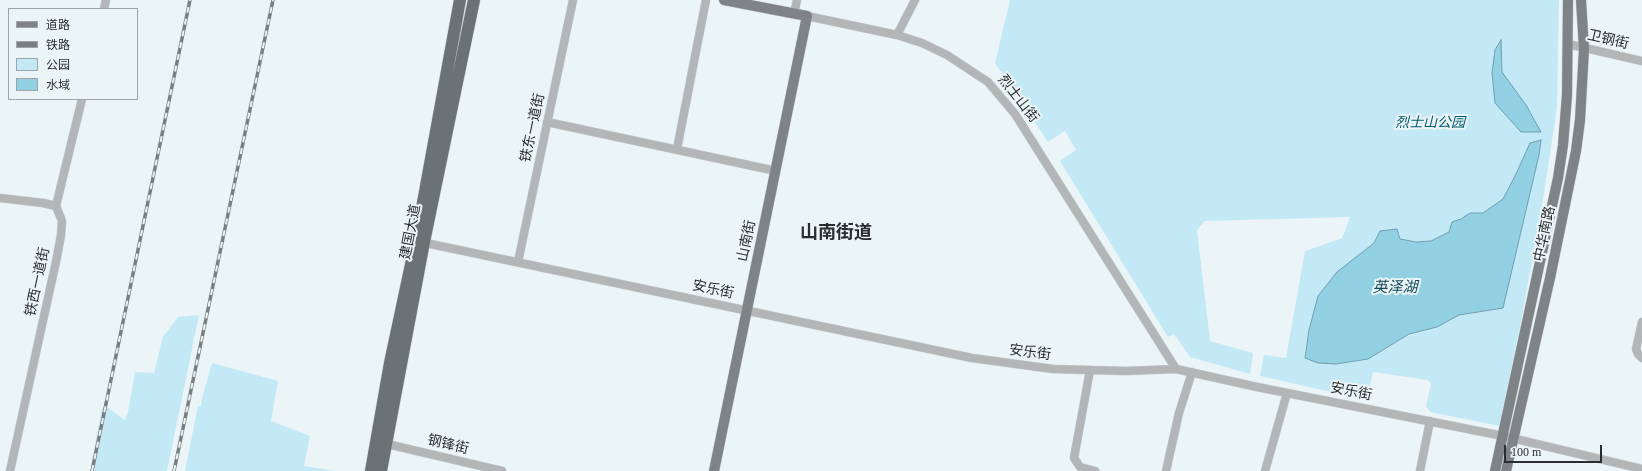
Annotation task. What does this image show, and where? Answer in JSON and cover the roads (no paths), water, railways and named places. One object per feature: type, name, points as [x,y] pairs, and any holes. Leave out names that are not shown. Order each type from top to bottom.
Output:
[{"type":"highway","name":"建国大道","points":[[381,471],[387,444],[460,0]]},
{"type":"highway","name":"建国大道","points":[[372,471],[390,363],[420,242],[474,0]]},
{"type":"highway","points":[[363,471],[371,430],[390,363]]},
{"type":"main road","name":"烈士山街","points":[[724,0],[807,16]]},
{"type":"main road","name":"中华南路","points":[[1496,471],[1559,172],[1567,95],[1568,0]]},
{"type":"main road","name":"中华南路","points":[[1506,471],[1550,278],[1576,152],[1580,120],[1584,48],[1581,0]]},
{"type":"main road","name":"山南街","points":[[714,471],[807,16]]},
{"type":"street","name":"铁东一道街","points":[[518,262],[573,0]]},
{"type":"street","points":[[677,149],[706,0]]},
{"type":"street","points":[[794,14],[797,0]]},
{"type":"street","points":[[897,35],[915,0]]},
{"type":"street","name":"烈士山街","points":[[807,16],[897,35],[922,43],[947,55],[988,82],[1003,97],[1015,114],[1176,369]]},
{"type":"street","name":"卫钢街","points":[[1568,44],[1642,61]]},
{"type":"street","points":[[0,198],[56,206],[82,100]]},
{"type":"street","points":[[547,122],[776,171]]},
{"type":"street","name":"铁西一道街","points":[[10,471],[61,235],[62,220],[56,206]]},
{"type":"street","name":"安乐街","points":[[420,242],[972,358],[1052,369],[1126,371],[1176,369],[1287,393],[1514,438],[1642,469]]},
{"type":"street","points":[[1642,322],[1636,349],[1642,358]]},
{"type":"street","points":[[1090,370],[1074,458],[1080,467],[1095,471]]},
{"type":"street","points":[[1166,471],[1179,412],[1192,372]]},
{"type":"street","points":[[1265,471],[1287,393]]},
{"type":"street","points":[[1420,471],[1430,421]]},
{"type":"street","name":"钢锋街","points":[[387,444],[502,471]]},
{"type":"water","points":[[1501,40],[1502,72],[1526,105],[1541,132],[1521,132],[1495,103],[1492,73],[1495,50]]},
{"type":"water","name":"英泽湖","points":[[1541,140],[1539,155],[1503,308],[1459,315],[1437,327],[1409,334],[1368,359],[1336,364],[1318,363],[1305,358],[1309,330],[1318,296],[1337,272],[1374,243],[1380,231],[1397,229],[1400,239],[1416,242],[1431,241],[1449,232],[1452,222],[1461,219],[1470,213],[1483,213],[1503,199],[1530,143]]},
{"type":"railway","points":[[92,471],[190,0]]},
{"type":"railway","points":[[174,471],[273,0]]},
{"type":"district","name":"山南街道","points":[[836,233]]},
{"type":"park label","name":"烈士山公园","points":[[1430,123]]}]
